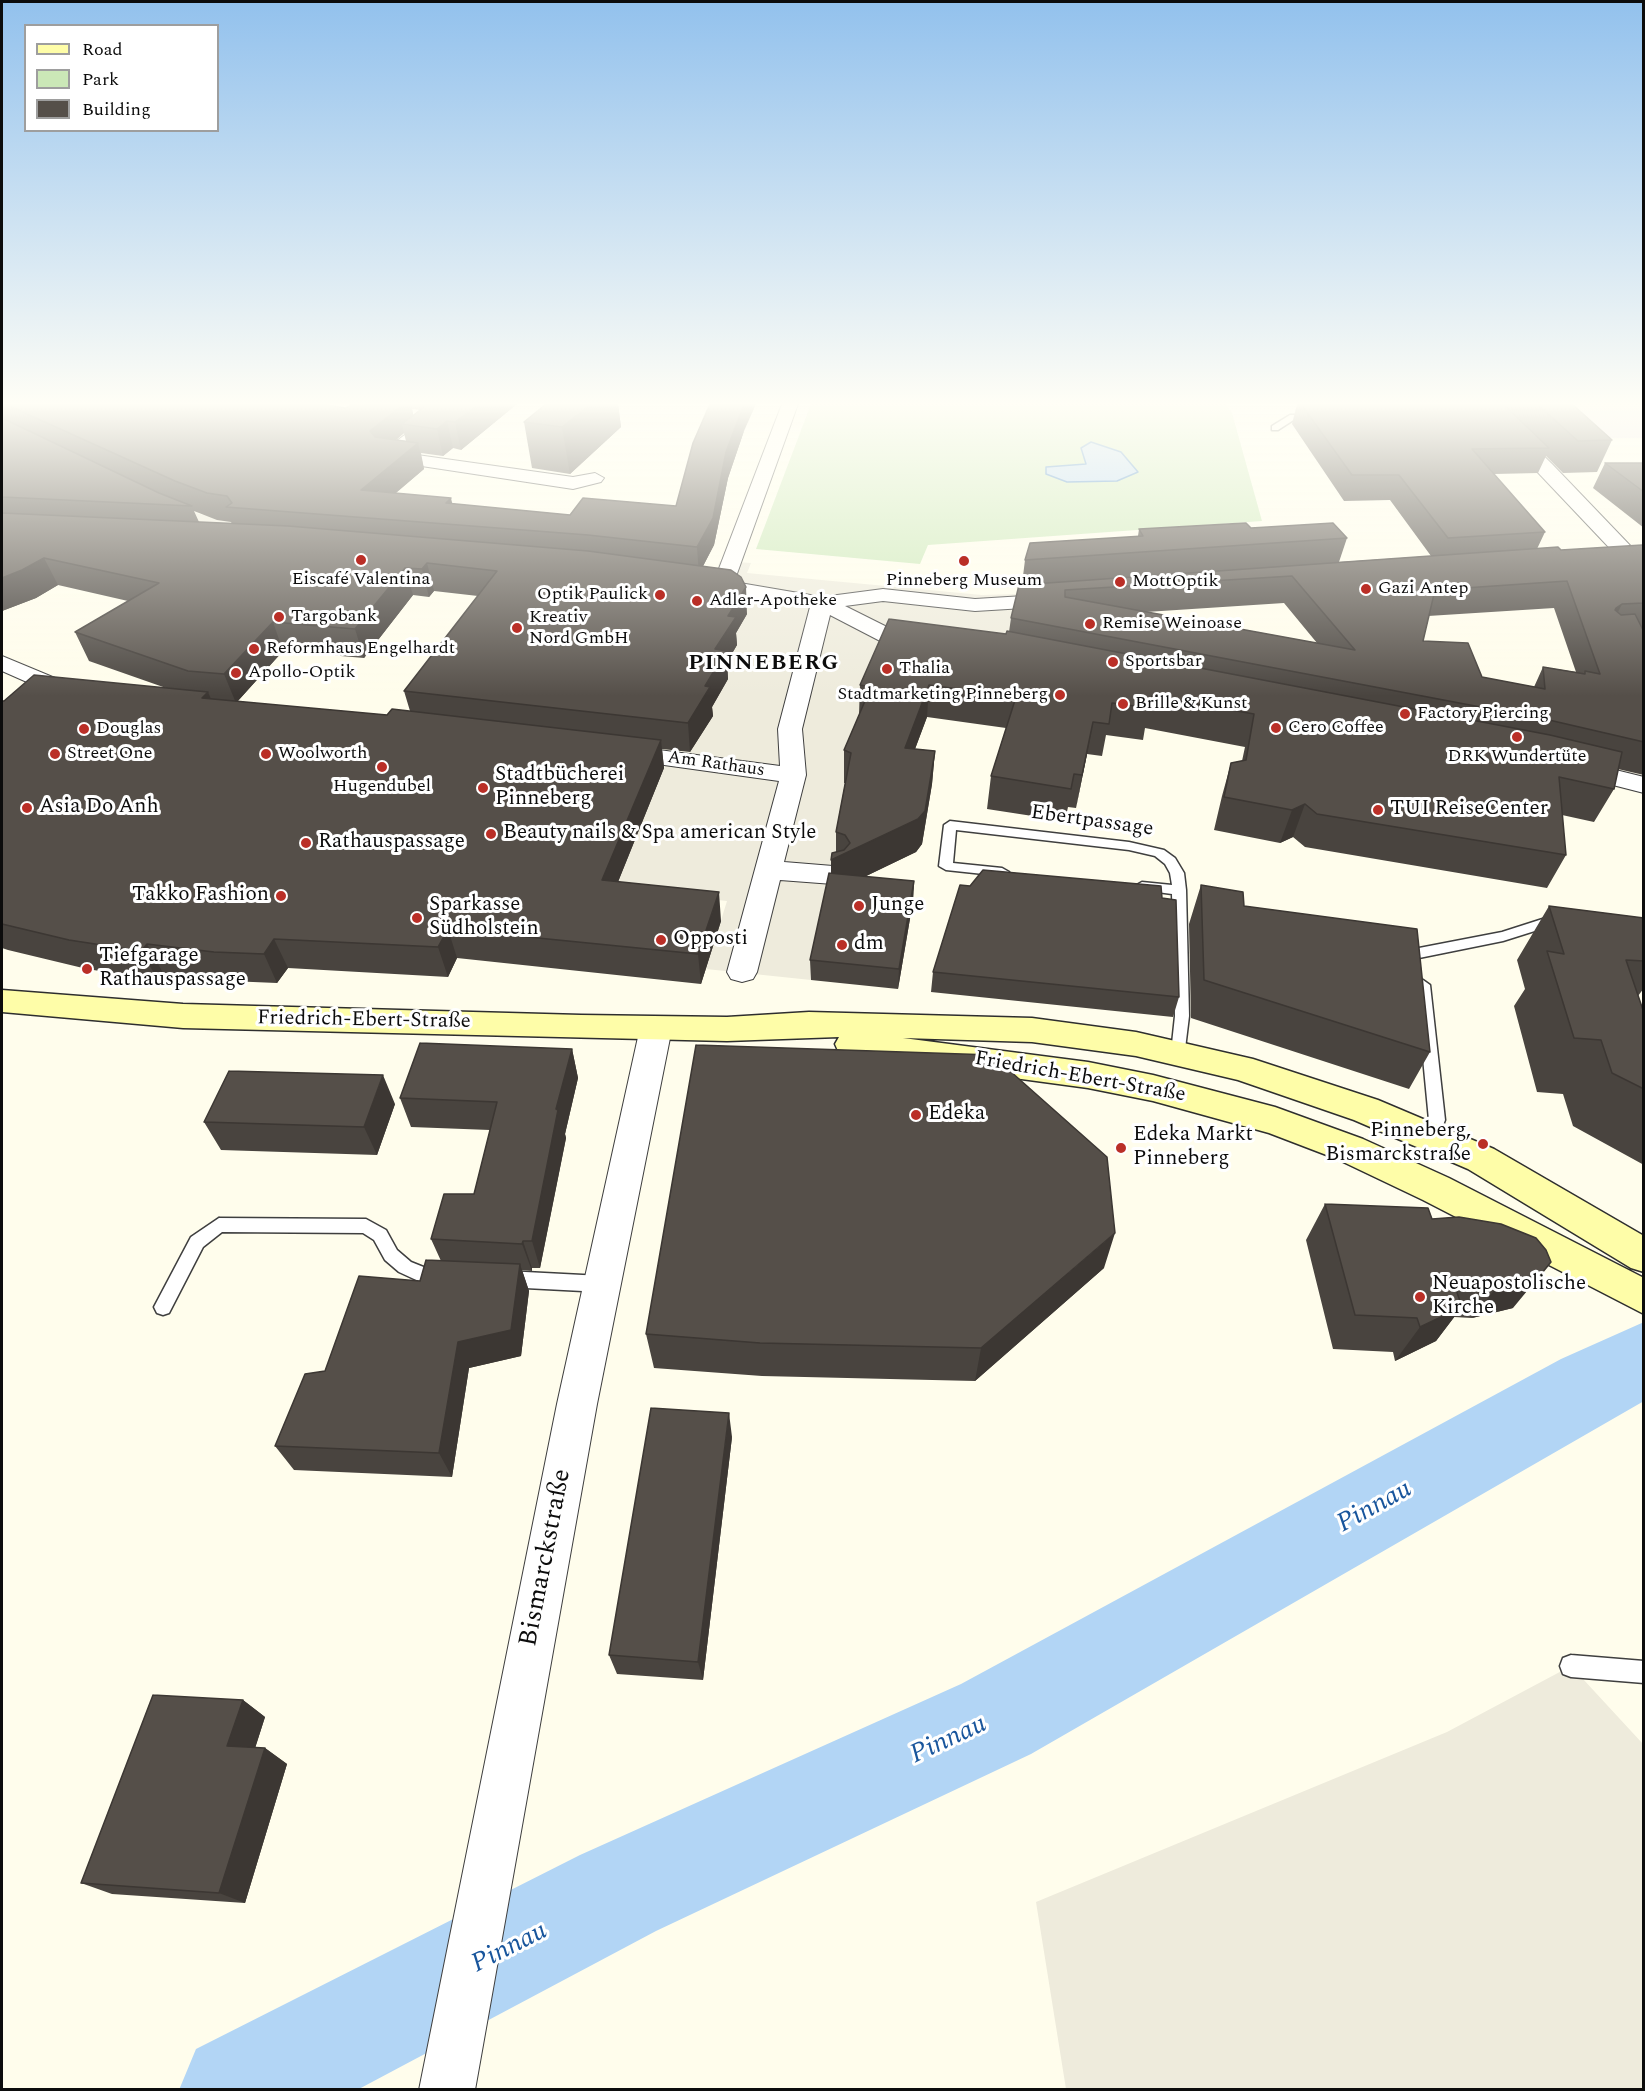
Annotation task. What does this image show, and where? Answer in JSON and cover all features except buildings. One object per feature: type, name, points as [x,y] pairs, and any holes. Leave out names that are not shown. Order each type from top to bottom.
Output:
[{"type":"main road","name":"Friedrich-Ebert-Straße","points":[[2,1001],[183,1016],[656,1028],[727,1029],[809,1024],[1032,1030],[1136,1044],[1179,1053],[1303,1087],[1431,1137],[1481,1160],[1636,1278]]},
{"type":"main road","name":"Friedrich-Ebert-Straße","points":[[727,1029],[1088,1075],[1153,1088],[1275,1121],[1350,1149],[1636,1278]]},
{"type":"main road","points":[[980,1061],[982,1050],[995,1041],[1032,1030]]},
{"type":"main road","points":[[1350,1149],[1389,1155],[1412,1151],[1431,1137]]},
{"type":"street","points":[[723,585],[753,502]]},
{"type":"street","points":[[1579,502],[1639,564]]},
{"type":"street","points":[[1605,562],[1639,564]]},
{"type":"street","points":[[679,581],[723,585],[822,603],[892,638],[946,645]]},
{"type":"street","points":[[822,603],[883,595],[974,614],[1076,599]]},
{"type":"street","points":[[742,972],[793,775],[790,729],[822,603]]},
{"type":"street","points":[[2,663],[82,698],[93,699]]},
{"type":"street","name":"Am Rathaus","points":[[599,750],[793,775]]},
{"type":"street","points":[[1557,763],[1644,785]]},
{"type":"street","points":[[769,870],[833,875]]},
{"type":"street","name":"Bismarckstraße","points":[[447,2090],[489,1857],[602,1284],[656,1028]]},
{"type":"lane","name":"Ebertpassage","points":[[1014,873],[946,866],[950,825],[1147,849],[1159,853],[1170,861],[1177,873],[1185,916],[1179,1053]]},
{"type":"lane","points":[[1127,885],[1179,890]]},
{"type":"lane","points":[[1385,948],[1420,963],[1550,923],[1567,912]]},
{"type":"lane","points":[[1420,963],[1437,1120],[1431,1137]]},
{"type":"lane","points":[[163,1307],[197,1242],[219,1225],[366,1226],[380,1235],[391,1256],[405,1268],[425,1276],[461,1277]]},
{"type":"lane","points":[[484,1278],[602,1284]]},
{"type":"lane","points":[[1571,1666],[1644,1672]]},
{"type":"green space","points":[[774,502],[1257,502],[1262,521],[928,545],[920,564],[756,549]]},
{"type":"shaded area","points":[[211,505],[196,513],[269,530],[716,571],[720,561],[751,563],[747,573],[982,595],[1053,593],[1016,612],[1611,764],[1643,775],[1643,794],[1513,763],[943,674],[850,786],[811,980],[706,969],[727,901],[615,889],[665,766],[690,752],[707,715],[717,678],[737,646],[730,644],[747,613],[2,543]]},
{"type":"shaded area","points":[[1571,1666],[1643,1744],[1643,2089],[1066,2089],[1036,1902],[1447,1732]]},
{"type":"waterway","name":"Pinnau","points":[[237,2090],[618,1893],[996,1719],[1590,1386],[1644,1359]]},
{"type":"place","name":"Eiscafé Valentina","points":[[361,560]]},
{"type":"place","name":"Pinneberg Museum","points":[[964,561]]},
{"type":"place","name":"MottOptik","points":[[1120,582]]},
{"type":"place","name":"Gazi Antep","points":[[1366,589]]},
{"type":"place","name":"Optik Paulick","points":[[660,595]]},
{"type":"place","name":"Adler-Apotheke","points":[[697,601]]},
{"type":"place","name":"Targobank","points":[[279,617]]},
{"type":"place","name":"Remise Weinoase","points":[[1090,624]]},
{"type":"place","name":"Kreativ Nord GmbH","points":[[517,628]]},
{"type":"place","name":"Reformhaus Engelhardt","points":[[254,649]]},
{"type":"place","name":"Sportsbar","points":[[1113,662]]},
{"type":"place","name":"Thalia","points":[[887,669]]},
{"type":"place","name":"Apollo-Optik","points":[[236,673]]},
{"type":"place","name":"Stadtmarketing Pinneberg","points":[[1060,695]]},
{"type":"place","name":"Brille & Kunst","points":[[1123,704]]},
{"type":"place","name":"Factory Piercing","points":[[1405,714]]},
{"type":"place","name":"Cero Coffee","points":[[1276,728]]},
{"type":"place","name":"Douglas","points":[[84,729]]},
{"type":"place","name":"DRK Wundertüte","points":[[1517,737]]},
{"type":"place","name":"Street One","points":[[55,754]]},
{"type":"place","name":"Woolworth","points":[[266,754]]},
{"type":"place","name":"Hugendubel","points":[[382,767]]},
{"type":"place","name":"Stadtbücherei Pinneberg","points":[[483,788]]},
{"type":"place","name":"Asia Do Anh","points":[[27,808]]},
{"type":"place","name":"TUI ReiseCenter","points":[[1378,810]]},
{"type":"place","name":"Beauty nails & Spa american Style","points":[[491,834]]},
{"type":"place","name":"Rathauspassage","points":[[306,843]]},
{"type":"place","name":"Takko Fashion","points":[[281,896]]},
{"type":"place","name":"Junge","points":[[859,906]]},
{"type":"place","name":"Sparkasse Südholstein","points":[[417,918]]},
{"type":"place","name":"Opposti","points":[[661,940]]},
{"type":"place","name":"dm","points":[[842,945]]},
{"type":"place","name":"Tiefgarage Rathauspassage","points":[[87,969]]},
{"type":"place","name":"Edeka","points":[[916,1115]]},
{"type":"place","name":"Pinneberg, Bismarckstraße","points":[[1483,1144]]},
{"type":"place","name":"Edeka Markt Pinneberg","points":[[1121,1148]]},
{"type":"place","name":"Neuapostolische Kirche","points":[[1420,1297]]},
{"type":"district","name":"PINNEBERG","points":[[764,665]]}]
